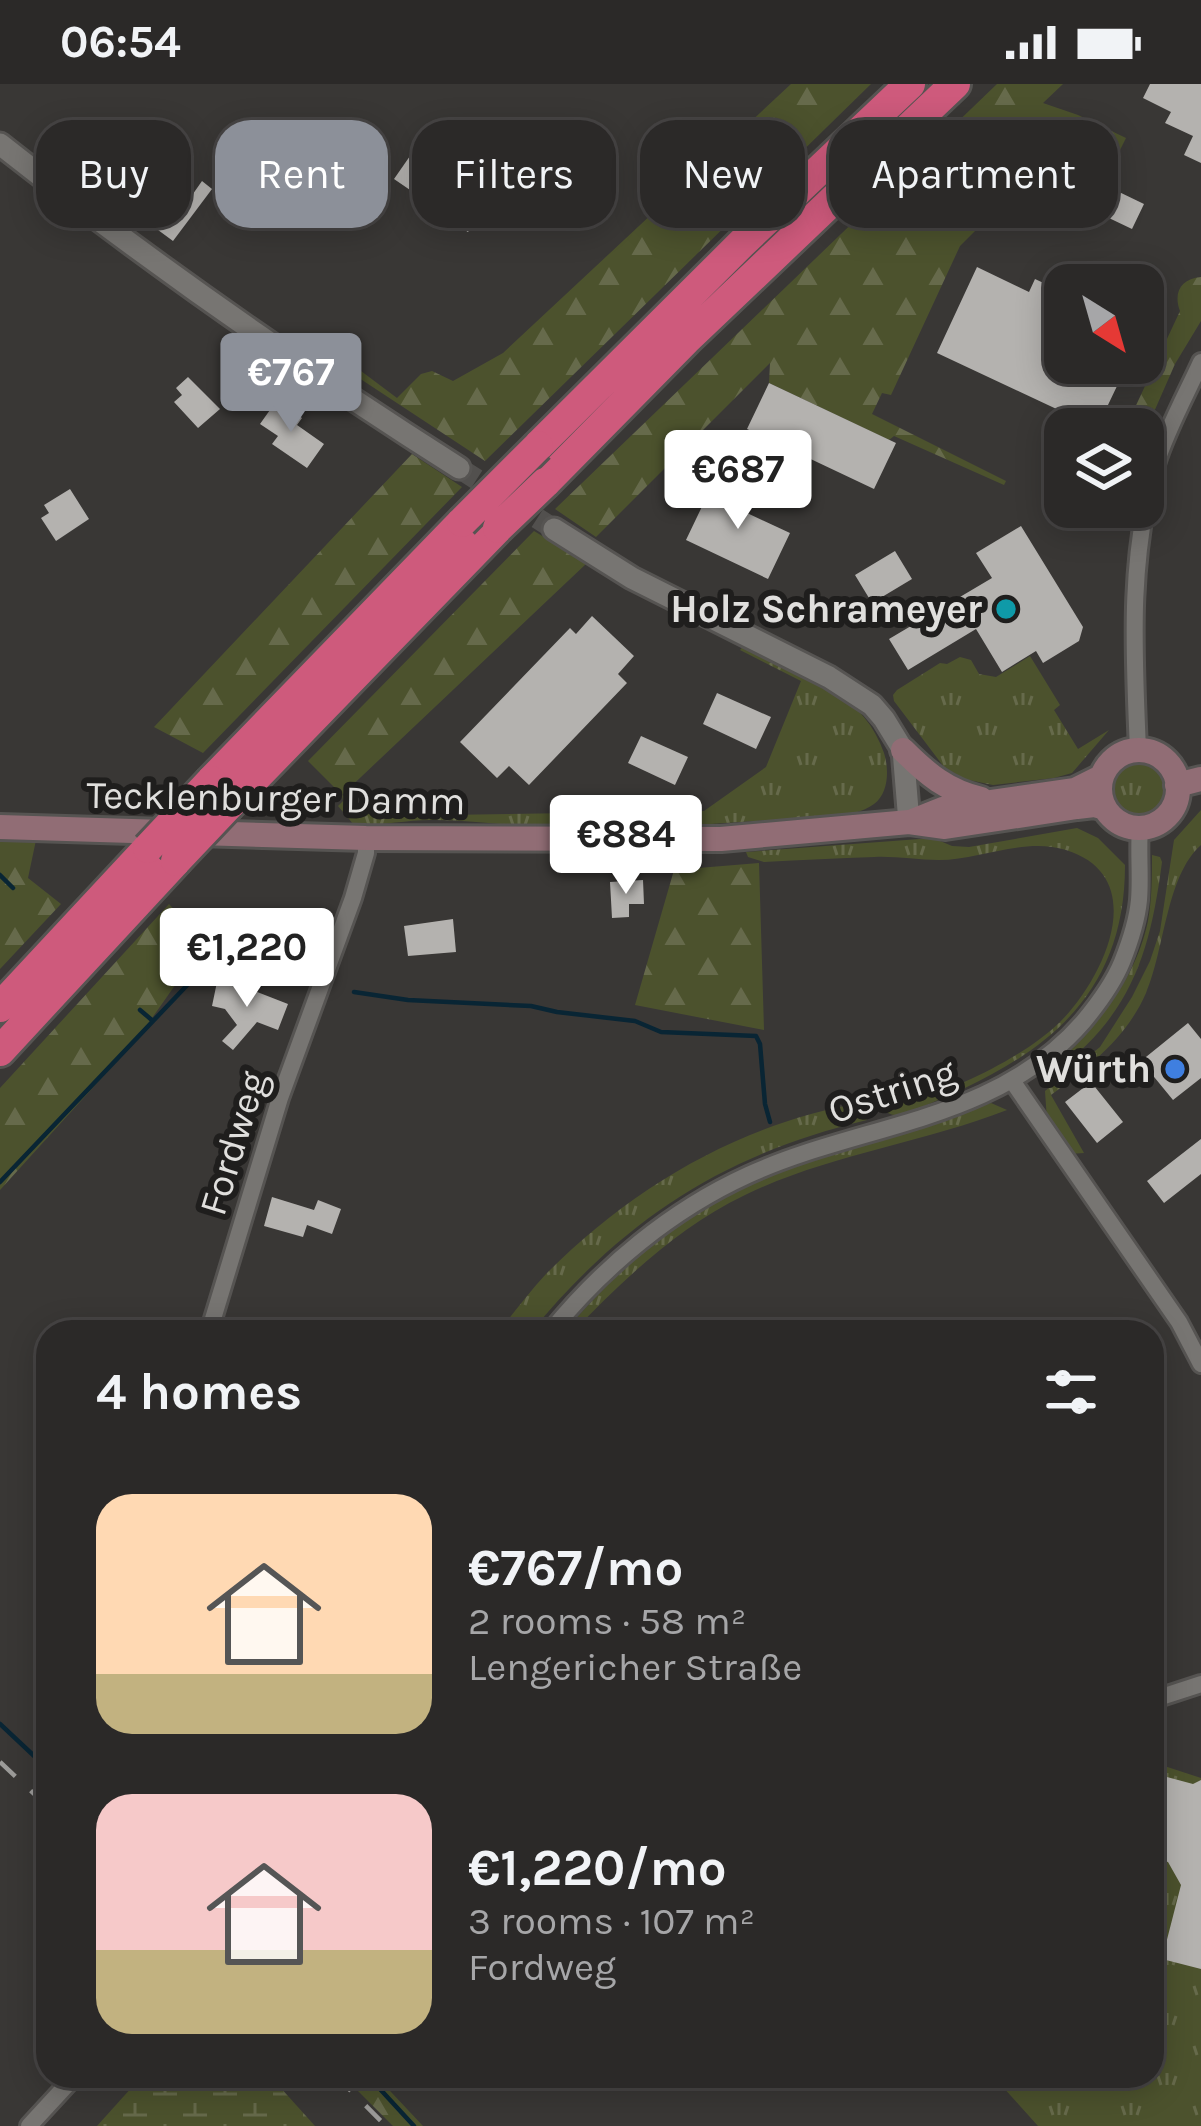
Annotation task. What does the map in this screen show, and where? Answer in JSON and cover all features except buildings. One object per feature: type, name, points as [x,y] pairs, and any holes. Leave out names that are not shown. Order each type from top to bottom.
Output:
[{"type":"highway","points":[[0,1051],[162,855],[462,522],[741,244],[910,84]]},
{"type":"highway","points":[[220,793],[955,84]]},
{"type":"highway","points":[[0,1007],[162,855]]},
{"type":"main road","points":[[903,750],[955,792],[1008,800]]},
{"type":"main road","points":[[1138,750],[1160,756],[1174,774],[1189,782],[1172,809],[1153,825],[1140,827],[1120,823],[1105,808],[1100,788],[1115,758],[1138,750]]},
{"type":"main road","name":"Tecklenburger Damm","points":[[910,822],[943,809],[1075,790],[1102,777]]},
{"type":"main road","name":"Tecklenburger Damm","points":[[0,826],[366,838],[721,839],[910,822],[945,827],[1077,807],[1105,808]]},
{"type":"street","points":[[0,144],[207,302],[459,468]]},
{"type":"street","points":[[1138,750],[1132,657],[1144,512],[1157,460],[1201,362]]},
{"type":"street","points":[[554,529],[632,578],[853,691],[884,719],[903,750],[910,822]]},
{"type":"street","name":"Ostring","points":[[561,1320],[631,1249],[709,1193],[795,1156],[974,1100],[1013,1082],[1070,1037],[1107,990],[1133,932],[1139,902],[1140,827]]},
{"type":"street","name":"Fordweg","points":[[213,1320],[280,1098],[353,898],[366,838]]},
{"type":"street","points":[[1013,1082],[1179,1322],[1201,1364]]},
{"type":"street","points":[[1164,1696],[1201,1684]]},
{"type":"street","points":[[29,2126],[64,2088]]},
{"type":"green space","points":[[791,84],[871,84],[805,148],[805,120],[752,120]]},
{"type":"green space","points":[[997,84],[1063,84],[1043,103],[1088,120],[960,120]]},
{"type":"green space","points":[[640,225],[724,228],[485,461],[315,349],[317,338],[397,398],[421,374],[432,371],[453,381],[503,353]]},
{"type":"green space","points":[[847,228],[978,228],[960,246],[891,395],[882,393],[872,414],[1006,481],[1004,485],[894,436],[889,440],[769,383],[770,363],[596,537],[555,509]]},
{"type":"green space","points":[[1201,277],[1201,321],[1156,408],[1135,408],[1146,384],[1164,384],[1164,345],[1180,311],[1180,288]]},
{"type":"green space","points":[[412,454],[462,487],[203,753],[154,727]]},
{"type":"green space","points":[[534,531],[587,563],[342,795],[308,761]]},
{"type":"green space","points":[[744,645],[827,685],[861,713],[887,766],[885,787],[874,804],[831,817],[584,828],[436,820],[354,825],[338,806],[342,795],[380,816],[704,811],[766,767],[801,681],[740,650]]},
{"type":"green space","points":[[1030,656],[1060,705],[1054,710],[1078,749],[1109,730],[1072,773],[993,785],[964,779],[944,767],[894,701],[897,690],[940,663],[960,657],[971,660],[979,674],[996,677]]},
{"type":"green space","points":[[1138,761],[1157,769],[1165,788],[1157,807],[1138,815],[1119,807],[1111,788],[1119,769]]},
{"type":"green space","points":[[1201,810],[1201,845],[1180,875],[1138,1009],[1106,1050],[1051,1095],[1084,1153],[1069,1154],[1047,1120],[1045,1091],[1100,1047],[1132,997],[1160,931],[1174,840]]},
{"type":"green space","points":[[1077,828],[1098,838],[1125,865],[1120,916],[1108,959],[1087,995],[1060,1026],[990,1075],[905,1114],[887,1112],[878,1104],[879,1097],[910,1100],[951,1088],[1012,1058],[1060,1022],[1092,980],[1104,955],[1112,930],[1108,882],[1092,863],[1050,847],[1018,847],[939,860],[882,857],[764,862],[746,852],[933,838],[969,847]]},
{"type":"green space","points":[[36,840],[28,878],[61,904],[0,969],[0,841]]},
{"type":"green space","points":[[1152,855],[1162,862],[1157,895],[1132,980],[1102,1029],[1054,1073],[1051,1068],[1098,1021],[1134,963],[1148,921]]},
{"type":"green space","points":[[759,863],[764,1030],[635,1005],[674,870]]},
{"type":"green space","points":[[169,904],[204,944],[138,1038],[0,1190],[0,1088]]},
{"type":"green space","points":[[860,1103],[867,1120],[815,1134],[722,1172],[640,1224],[542,1320],[508,1320],[579,1243],[651,1188],[730,1144],[815,1113]]},
{"type":"green space","points":[[991,1103],[1007,1110],[809,1169],[745,1195],[697,1223],[653,1256],[585,1320],[575,1320],[651,1246],[730,1193]]},
{"type":"green space","points":[[1164,1766],[1201,1778],[1201,2126],[1038,2126],[1004,2088],[1164,2088]]},
{"type":"green space","points":[[131,2088],[281,2088],[315,2126],[97,2126]]},
{"type":"green space","points":[[355,2088],[387,2088],[423,2126],[393,2126]]},
{"type":"waterway","points":[[0,875],[13,888]]},
{"type":"waterway","points":[[0,1182],[215,960],[242,948],[308,954]]},
{"type":"waterway","points":[[354,992],[408,1000],[531,1006],[635,1021],[661,1032],[756,1036],[770,1122]]},
{"type":"waterway","points":[[140,1010],[153,1021]]},
{"type":"waterway","points":[[0,1724],[36,1758]]},
{"type":"waterway","points":[[379,2088],[414,2126]]},
{"type":"tunnel","points":[[459,468],[554,529]]},
{"type":"railway","points":[[0,1762],[36,1796]]},
{"type":"railway","points":[[348,2088],[386,2126]]},
{"type":"place","name":"Holz Schrameyer","points":[[1006,609]]},
{"type":"place","name":"Würth","points":[[1175,1069]]}]
